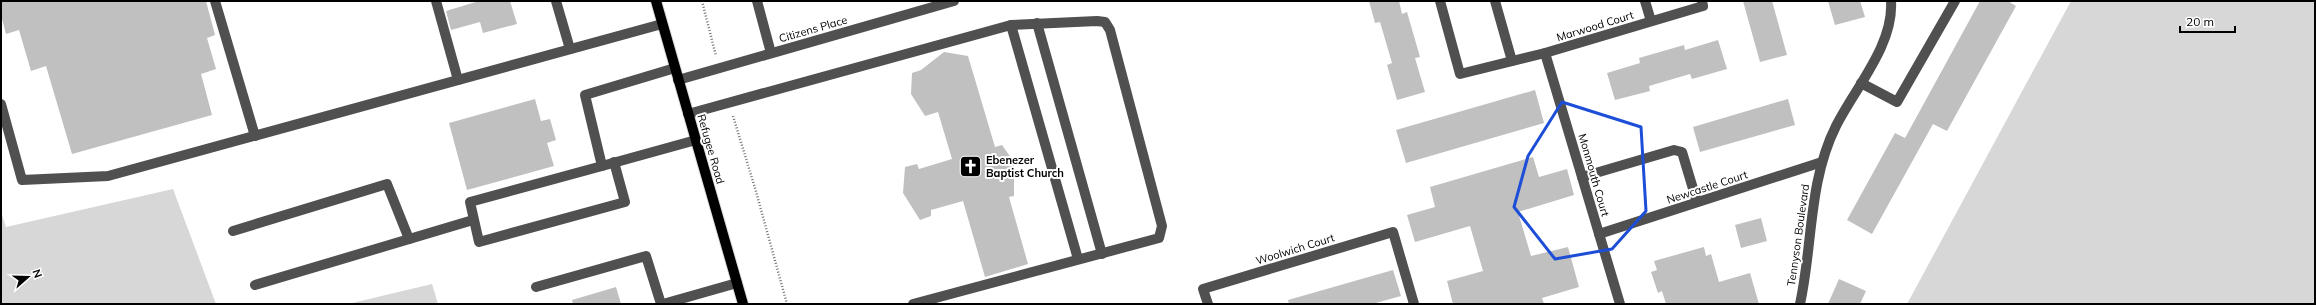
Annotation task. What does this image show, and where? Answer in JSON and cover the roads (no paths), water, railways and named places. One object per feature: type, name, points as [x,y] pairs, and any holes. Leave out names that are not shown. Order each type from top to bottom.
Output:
[{"type":"main road","name":"Refugee Road","points":[[656,1],[743,304]]},
{"type":"street","points":[[215,1],[255,136]]},
{"type":"street","points":[[436,1],[458,80]]},
{"type":"street","points":[[556,1],[570,49]]},
{"type":"street","points":[[757,1],[771,53]]},
{"type":"street","name":"Citizens Place","points":[[678,80],[935,4],[954,1]]},
{"type":"street","name":"Marwood Court","points":[[1440,1],[1460,74],[1545,53],[1651,22],[1703,6],[1702,1]]},
{"type":"street","points":[[1495,1],[1512,61]]},
{"type":"street","name":"Marwood Court","points":[[1646,1],[1651,22]]},
{"type":"street","name":"Tennyson Boulevard","points":[[1800,304],[1804,284],[1809,227],[1822,162],[1835,127],[1885,41],[1892,16],[1891,1]]},
{"type":"street","points":[[1861,83],[1897,102],[1955,1]]},
{"type":"street","points":[[688,114],[1011,25],[1097,21],[1105,22],[1110,30],[1162,226],[1159,238],[913,304]]},
{"type":"street","points":[[1037,23],[1102,254]]},
{"type":"street","points":[[1,104],[22,180],[108,176],[662,24]]},
{"type":"street","points":[[1011,25],[1078,259]]},
{"type":"street","name":"Monmouth Court","points":[[1545,53],[1620,304]]},
{"type":"street","points":[[602,166],[585,95],[675,68]]},
{"type":"street","points":[[614,162],[625,202],[479,242],[470,202],[614,162],[696,140]]},
{"type":"street","points":[[1582,177],[1674,150],[1682,152],[1697,202]]},
{"type":"street","name":"Newcastle Court","points":[[1599,234],[1822,162]]},
{"type":"street","points":[[233,231],[387,184],[409,239]]},
{"type":"street","points":[[255,285],[473,220]]},
{"type":"street","name":"Woolwich Court","points":[[1208,304],[1203,289],[1393,232],[1414,304]]},
{"type":"street","points":[[536,287],[646,256],[662,304],[737,283]]},
{"type":"place","name":"Ebenezer Baptist Church","points":[[971,166]]}]
